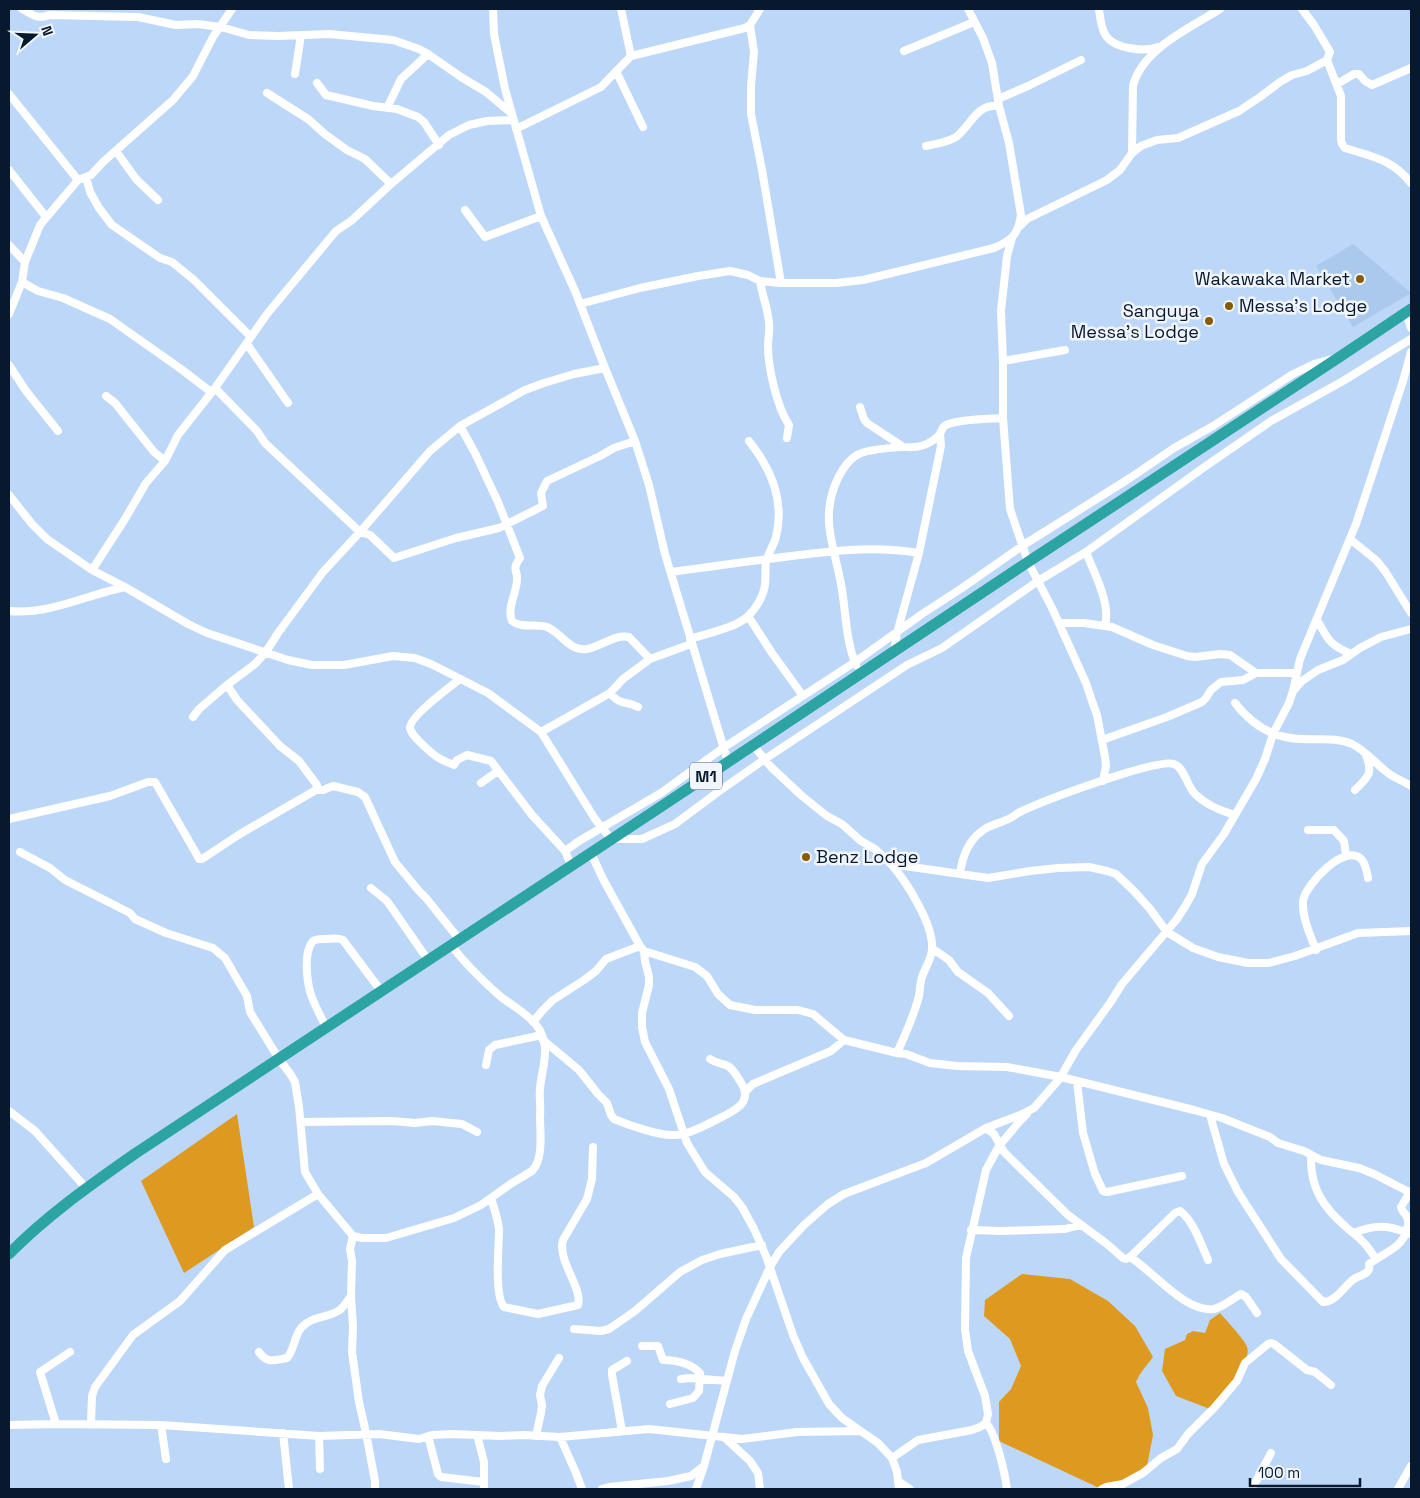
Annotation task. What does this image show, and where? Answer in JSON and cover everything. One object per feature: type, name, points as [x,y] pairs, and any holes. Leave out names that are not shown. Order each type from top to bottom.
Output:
[{"type":"highway","name":"M1","points":[[9,1254],[48,1218],[86,1188],[150,1143],[1409,310]]},
{"type":"street","points":[[22,9],[42,18],[49,15],[138,17],[176,24],[221,27],[249,35],[329,34],[393,40],[428,54],[486,92],[512,116]]},
{"type":"street","points":[[9,314],[22,282],[25,262],[40,225],[78,180],[91,175],[172,100],[193,76],[232,9]]},
{"type":"street","points":[[493,9],[494,34],[504,89],[541,216],[580,304],[636,441],[649,485],[665,554],[728,762]]},
{"type":"street","points":[[621,9],[631,56]]},
{"type":"street","points":[[516,129],[600,87],[631,56],[745,28],[750,25],[760,9]]},
{"type":"street","points":[[968,9],[989,52],[1020,204],[1019,227]]},
{"type":"street","points":[[1099,9],[1103,30],[1112,42],[1141,50],[1150,50],[1158,47],[1220,9]]},
{"type":"street","points":[[1302,9],[1330,52],[1328,60],[1341,96],[1340,126],[1342,144],[1345,148],[1394,165],[1411,183]]},
{"type":"street","points":[[904,51],[974,22]]},
{"type":"street","points":[[750,25],[754,52],[751,114],[781,283]]},
{"type":"street","points":[[294,74],[301,34]]},
{"type":"street","points":[[1132,153],[1133,86],[1140,70],[1158,47]]},
{"type":"street","points":[[387,108],[401,79],[428,54]]},
{"type":"street","points":[[926,146],[956,137],[986,107],[999,103],[1028,86],[1081,60]]},
{"type":"street","points":[[1103,780],[1106,766],[1097,715],[1086,683],[1059,623],[1028,562],[1010,508],[1003,418],[1002,300],[1007,256],[1012,238],[1027,219],[1107,180],[1120,170],[1132,153],[1141,146],[1157,140],[1178,138],[1239,111],[1286,78],[1307,71],[1328,60]]},
{"type":"street","points":[[1337,84],[1354,74],[1359,74],[1372,85],[1411,68]]},
{"type":"street","points":[[616,71],[643,127]]},
{"type":"street","points":[[317,83],[326,95],[373,106],[397,109],[422,119],[439,145]]},
{"type":"street","points":[[267,93],[308,119],[326,135],[348,150],[365,159],[391,184]]},
{"type":"street","points":[[9,94],[78,180]]},
{"type":"street","points":[[92,570],[146,483],[165,462],[178,435],[213,390],[267,314],[336,231],[351,221],[449,135],[469,125],[512,116]]},
{"type":"street","points":[[116,151],[136,178],[158,200]]},
{"type":"street","points":[[9,170],[46,217]]},
{"type":"street","points":[[86,177],[90,192],[112,225],[160,258],[172,262],[194,280],[249,340],[288,402]]},
{"type":"street","points":[[465,210],[485,237],[541,216]]},
{"type":"street","points":[[580,304],[640,288],[730,271],[748,275],[760,281],[781,283],[836,283],[863,280],[994,248],[1012,238]]},
{"type":"street","points":[[9,245],[25,262]]},
{"type":"street","points":[[760,281],[769,323],[768,348],[774,386],[784,418],[789,425],[788,438]]},
{"type":"street","points":[[22,282],[38,291],[63,298],[110,319],[213,390],[257,431],[265,443],[360,532],[370,535],[394,558],[456,538],[507,525],[543,506],[541,493],[547,480],[614,448],[636,441]]},
{"type":"street","points":[[1409,310],[1411,328]]},
{"type":"street","points":[[9,495],[32,524],[47,539],[92,570],[188,624],[207,632],[288,660],[312,665],[344,665],[393,656],[416,658],[488,693],[541,732],[610,839],[642,839],[675,824],[765,759],[907,665],[942,648],[1038,581],[1086,552],[1196,472],[1271,421],[1343,381],[1411,339]]},
{"type":"street","points":[[1003,361],[1065,350]]},
{"type":"street","points":[[892,1458],[918,1440],[972,1430],[986,1423],[988,1414],[985,1396],[968,1351],[965,1329],[965,1272],[971,1230],[986,1170],[999,1146],[1061,1078],[1076,1050],[1122,984],[1167,932],[1186,905],[1202,864],[1224,834],[1262,766],[1273,734],[1289,703],[1300,658],[1350,539],[1404,381],[1411,352]]},
{"type":"street","points":[[565,851],[661,793],[723,748],[855,662],[1022,546],[1174,448],[1213,426],[1293,374],[1314,364],[1341,356]]},
{"type":"street","points":[[9,365],[26,391],[58,432]]},
{"type":"street","points":[[193,717],[199,709],[255,664],[266,652],[323,572],[430,451],[460,426],[525,390],[544,382],[605,368]]},
{"type":"street","points":[[106,396],[114,403],[154,452],[165,462]]},
{"type":"street","points":[[860,407],[867,423],[904,447]]},
{"type":"street","points":[[861,674],[855,662],[849,640],[842,589],[832,551],[829,530],[830,502],[834,487],[843,469],[857,455],[866,452],[904,447],[912,448],[926,444],[940,434],[944,426],[952,423],[1003,418]]},
{"type":"street","points":[[460,426],[490,485],[520,558],[514,570],[517,576],[511,608],[510,617],[512,621],[521,625],[547,627],[570,646],[581,648],[588,648],[620,637],[629,637],[650,659]]},
{"type":"street","points":[[894,652],[897,633],[919,553],[941,446],[940,434]]},
{"type":"street","points":[[541,732],[610,693],[623,679],[650,659],[740,622],[748,616],[762,596],[765,586],[767,558],[776,538],[778,505],[770,473],[762,457],[748,441]]},
{"type":"street","points":[[1350,539],[1376,560],[1411,613]]},
{"type":"street","points":[[671,572],[832,551],[881,548],[919,553]]},
{"type":"street","points":[[1086,552],[1104,600],[1107,618],[1105,626]]},
{"type":"street","points":[[9,611],[26,612],[42,610],[125,587]]},
{"type":"street","points":[[748,616],[803,696]]},
{"type":"street","points":[[1317,620],[1330,642],[1351,654]]},
{"type":"street","points":[[1059,623],[1084,623],[1120,629],[1153,645],[1187,656],[1230,655],[1256,673]]},
{"type":"street","points":[[1293,691],[1311,674],[1343,660],[1381,638],[1411,629]]},
{"type":"street","points":[[1102,740],[1168,717],[1202,702],[1211,690],[1221,682],[1243,680],[1256,673],[1297,673]]},
{"type":"street","points":[[460,679],[411,722],[410,728],[414,736],[436,757],[454,764],[457,760],[467,755],[491,761],[532,815],[565,851],[571,865]]},
{"type":"street","points":[[227,685],[237,700],[280,746],[299,761],[317,785],[316,790]]},
{"type":"street","points":[[610,693],[616,701],[634,704],[638,707]]},
{"type":"street","points":[[1235,703],[1258,727],[1273,734],[1302,740],[1328,739],[1350,743],[1365,753],[1390,775],[1411,786]]},
{"type":"street","points":[[753,745],[802,796],[875,849],[891,864],[919,906],[929,930],[933,949],[921,979],[910,1023],[897,1053]]},
{"type":"street","points":[[1355,790],[1368,778],[1370,771],[1365,753]]},
{"type":"street","points":[[960,874],[962,861],[967,851],[977,834],[983,830],[1005,821],[1021,811],[1103,780],[1165,763],[1176,764],[1180,768],[1189,787],[1206,803],[1235,815]]},
{"type":"street","points":[[481,783],[498,771]]},
{"type":"street","points":[[9,819],[110,796],[148,782],[154,782],[197,856],[202,859],[240,834],[316,790],[323,790],[334,786],[358,792],[365,798],[395,862],[426,898],[471,969],[538,1027],[543,1038],[545,1058],[540,1089],[539,1153],[535,1168],[469,1212],[454,1218],[394,1236],[376,1238],[353,1236],[318,1194],[305,1172],[301,1122],[294,1082],[250,1012],[247,996],[218,951],[135,919],[130,913],[65,880],[50,868],[20,852]]},
{"type":"street","points":[[1308,830],[1334,830],[1344,841],[1346,856]]},
{"type":"street","points":[[591,853],[603,879],[642,949],[649,985],[642,1013],[645,1042],[669,1089],[683,1135],[705,1172],[734,1197],[742,1207],[762,1246],[793,1335],[829,1404],[842,1418],[882,1446],[892,1458],[898,1485],[910,1489]]},
{"type":"street","points":[[1316,950],[1304,916],[1303,902],[1313,882],[1337,860],[1354,855],[1361,858],[1366,867],[1368,878]]},
{"type":"street","points":[[891,864],[988,878],[1058,868],[1089,867],[1107,871],[1116,874],[1134,891],[1167,932],[1193,948],[1218,957],[1248,963],[1269,963],[1316,950],[1358,934],[1411,931]]},
{"type":"street","points":[[371,888],[387,901],[428,960]]},
{"type":"street","points":[[326,1027],[311,994],[307,976],[306,962],[313,941],[339,938],[343,940],[380,992]]},
{"type":"street","points":[[534,1022],[553,1000],[596,971],[606,959],[642,949],[695,967],[707,976],[718,994],[730,1005],[754,1010],[798,1010],[813,1014],[844,1040],[906,1054],[930,1063],[957,1066],[1007,1067],[1131,1094],[1210,1115],[1230,1121],[1270,1137],[1278,1143],[1297,1148],[1321,1160],[1359,1168],[1411,1192],[1401,1207],[1402,1212],[1408,1217],[1409,1233],[1391,1251],[1369,1264],[1367,1272],[1348,1283],[1345,1288],[1326,1303],[1323,1302],[1282,1259],[1238,1192],[1224,1164],[1210,1115]]},
{"type":"street","points":[[933,949],[949,960],[958,972],[988,993],[1010,1016]]},
{"type":"street","points":[[486,1065],[489,1050],[495,1045],[543,1038],[583,1074],[607,1103],[614,1119],[662,1134],[683,1135],[739,1108],[745,1100],[746,1091],[732,1069],[710,1059]]},
{"type":"street","points":[[746,1091],[753,1084],[831,1051],[844,1040]]},
{"type":"street","points":[[1077,1082],[1083,1133],[1095,1174],[1103,1191],[1107,1192],[1182,1176]]},
{"type":"street","points":[[696,1489],[713,1435],[734,1351],[743,1326],[770,1267],[779,1252],[804,1225],[837,1198],[926,1162],[986,1128],[1034,1108]]},
{"type":"street","points":[[9,1112],[35,1131],[86,1188]]},
{"type":"street","points":[[301,1122],[432,1121],[462,1124],[477,1132]]},
{"type":"street","points":[[986,1128],[994,1134],[1004,1152],[1080,1225],[1123,1258],[1130,1257],[1175,1213],[1180,1211],[1196,1234],[1208,1260]]},
{"type":"street","points":[[491,1198],[499,1226],[499,1292],[501,1304],[504,1308],[538,1314],[578,1305],[579,1298],[561,1245],[562,1240],[587,1199],[592,1179],[593,1147]]},
{"type":"street","points":[[1311,1156],[1313,1182],[1318,1195],[1325,1206],[1340,1222],[1361,1239],[1376,1259]]},
{"type":"street","points":[[91,1424],[92,1396],[95,1387],[133,1335],[180,1301],[225,1250],[318,1194]]},
{"type":"street","points":[[971,1230],[1065,1229],[1080,1225]]},
{"type":"street","points":[[1354,1234],[1374,1226],[1387,1226],[1409,1233]]},
{"type":"street","points":[[353,1236],[350,1249],[354,1327],[352,1352],[375,1489]]},
{"type":"street","points":[[574,1329],[609,1330],[635,1311],[680,1272],[702,1260],[720,1254],[762,1246]]},
{"type":"street","points":[[1130,1257],[1138,1261],[1172,1291],[1197,1307],[1215,1308],[1241,1294],[1246,1297],[1257,1313]]},
{"type":"street","points":[[259,1352],[262,1358],[266,1360],[287,1358],[303,1326],[315,1319],[336,1312],[351,1296]]},
{"type":"street","points":[[1102,1489],[1123,1484],[1143,1473],[1161,1458],[1177,1449],[1188,1434],[1237,1381],[1245,1363],[1268,1344],[1274,1344],[1307,1370],[1314,1372],[1332,1385]]},
{"type":"street","points":[[642,1346],[658,1346],[663,1360],[676,1360],[694,1367],[700,1373],[699,1392],[693,1398],[670,1404]]},
{"type":"street","points":[[56,1424],[40,1372],[70,1352]]},
{"type":"street","points":[[536,1436],[542,1405],[540,1396],[542,1386],[559,1358]]},
{"type":"street","points":[[622,1431],[612,1370],[627,1360]]},
{"type":"street","points":[[681,1379],[727,1381]]},
{"type":"street","points":[[986,1423],[990,1427],[1007,1489]]},
{"type":"street","points":[[9,1425],[91,1424],[161,1426],[319,1436],[366,1433],[419,1439],[428,1436],[452,1434],[560,1437],[649,1429],[742,1439],[797,1432],[860,1431]]},
{"type":"street","points":[[161,1426],[166,1460]]},
{"type":"street","points":[[284,1434],[289,1489]]},
{"type":"street","points":[[428,1436],[438,1474],[441,1477],[484,1486],[484,1462],[477,1435]]},
{"type":"street","points":[[319,1436],[320,1469]]},
{"type":"street","points":[[560,1437],[582,1489]]},
{"type":"street","points":[[724,1437],[750,1462],[758,1473],[758,1487],[760,1489]]},
{"type":"street","points":[[1252,1489],[1272,1453]]},
{"type":"street","points":[[602,1489],[668,1481],[691,1476],[704,1466]]},
{"type":"street","points":[[1398,1489],[1411,1466]]},
{"type":"shaded area","name":"Wakawaka Market","points":[[1353,244],[1411,293],[1353,327],[1316,266]]},
{"type":"shaded area","points":[[237,1114],[254,1227],[184,1273],[141,1181]]},
{"type":"shaded area","points":[[1022,1274],[1070,1279],[1108,1301],[1135,1326],[1153,1357],[1136,1382],[1148,1408],[1153,1435],[1147,1466],[1129,1479],[1097,1487],[999,1441],[999,1402],[1011,1389],[1021,1366],[1010,1339],[984,1316],[985,1300]]},
{"type":"shaded area","points":[[1220,1313],[1243,1340],[1248,1354],[1241,1370],[1210,1409],[1176,1396],[1162,1371],[1165,1349],[1185,1340],[1187,1334],[1193,1331],[1205,1333],[1210,1320]]},
{"type":"place","name":"Wakawaka Market","points":[[1360,279]]},
{"type":"place","name":"Messa's Lodge","points":[[1229,306]]},
{"type":"place","name":"Sanguya Messa's Lodge","points":[[1209,321]]},
{"type":"place","name":"Benz Lodge","points":[[806,857]]}]
